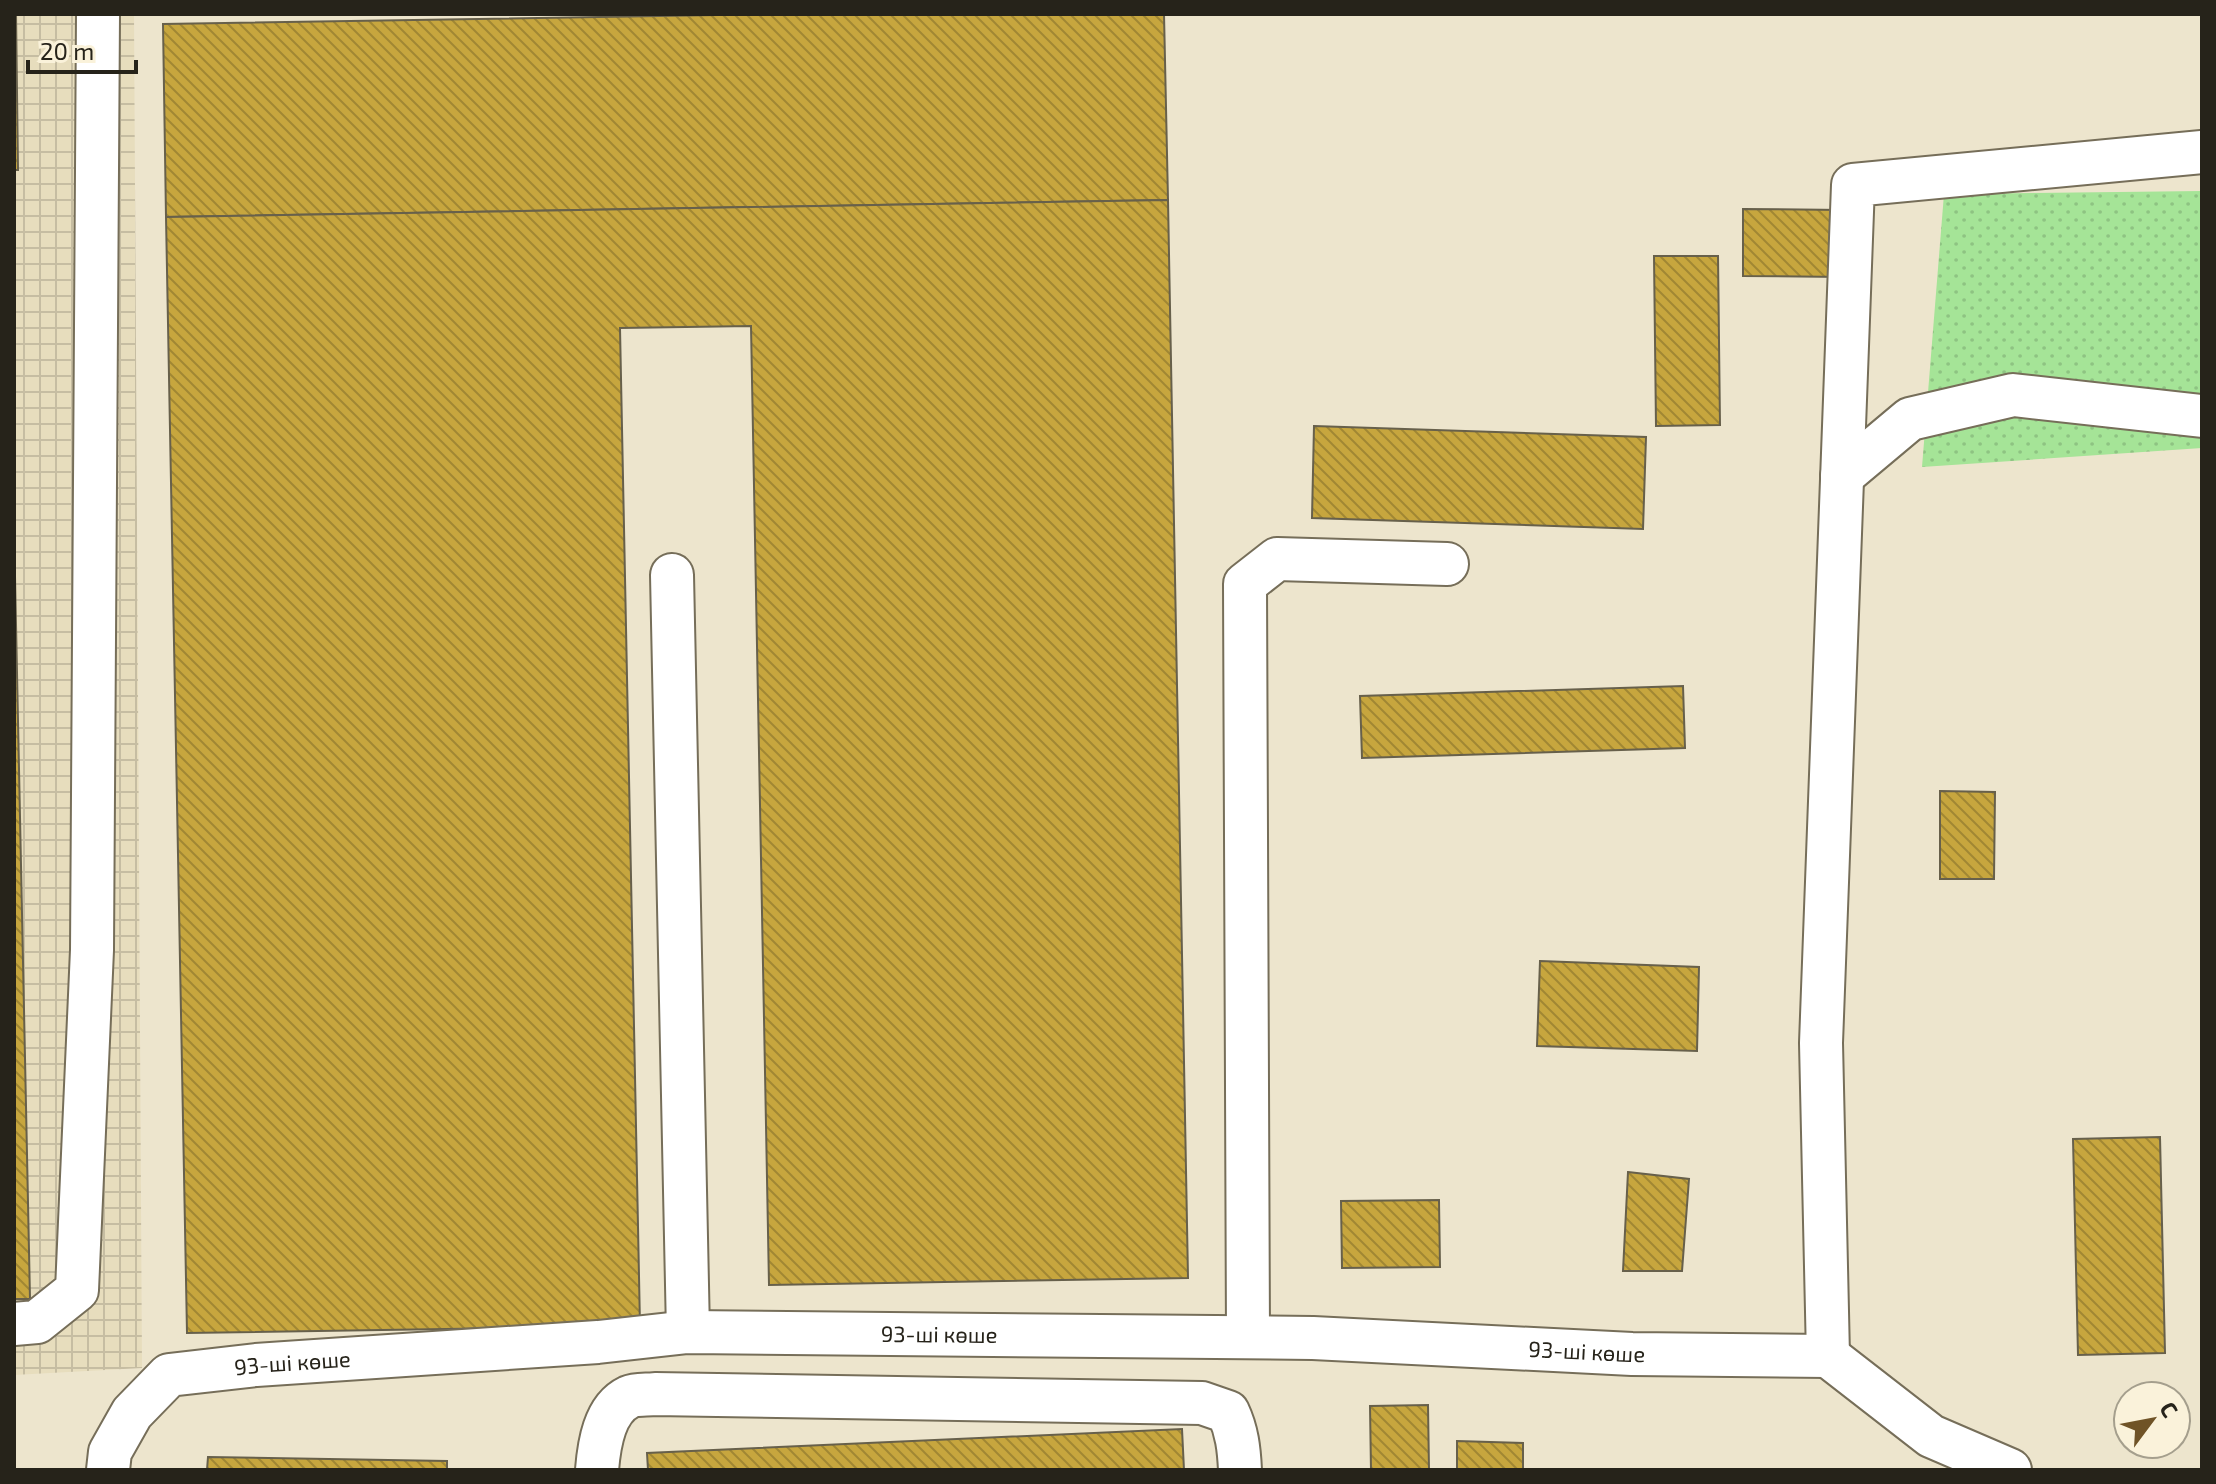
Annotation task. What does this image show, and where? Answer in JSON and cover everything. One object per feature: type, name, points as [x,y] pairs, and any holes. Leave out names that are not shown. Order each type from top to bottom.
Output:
[{"type":"lane","points":[[14,1324],[37,1322],[77,1290],[92,950],[98,14]]},
{"type":"lane","points":[[2010,1470],[1931,1436],[1828,1356],[1821,1043],[1853,185],[2202,152]]},
{"type":"lane","points":[[1842,476],[1910,419],[2013,395],[2202,416]]},
{"type":"lane","points":[[1248,1337],[1245,584],[1277,559],[1447,564]]},
{"type":"lane","points":[[672,575],[688,1332]]},
{"type":"lane","name":"93-ші көше","points":[[108,1470],[110,1452],[132,1413],[169,1375],[256,1365],[598,1342],[688,1332],[1313,1338],[1632,1354],[1828,1356]]},
{"type":"lane","points":[[597,1470],[599,1446],[611,1412],[630,1397],[655,1394],[1202,1403],[1228,1412],[1240,1450],[1240,1470]]},
{"type":"shaded area","points":[[14,14],[134,14],[142,1368],[14,1375]]},
{"type":"green space","points":[[2202,191],[2202,448],[1922,467],[1944,194]]},
{"type":"building","points":[[16,14],[18,170],[14,170]]},
{"type":"building","points":[[786,14],[1164,14],[1168,200],[166,217],[163,24]]},
{"type":"building","points":[[1168,200],[1188,1278],[769,1285],[751,326],[620,328],[640,1326],[187,1333],[166,217]]},
{"type":"building","points":[[1743,209],[1842,210],[1842,277],[1743,276]]},
{"type":"building","points":[[1654,256],[1718,256],[1720,425],[1656,426]]},
{"type":"building","points":[[1314,426],[1646,437],[1643,529],[1312,518]]},
{"type":"building","points":[[14,528],[30,1299],[14,1299]]},
{"type":"building","points":[[1683,686],[1685,748],[1362,758],[1360,696]]},
{"type":"building","points":[[1940,791],[1995,792],[1994,879],[1940,879]]},
{"type":"building","points":[[1540,961],[1699,967],[1697,1051],[1537,1046]]},
{"type":"building","points":[[2160,1137],[2165,1353],[2078,1355],[2073,1139]]},
{"type":"building","points":[[1628,1172],[1689,1179],[1682,1271],[1623,1271]]},
{"type":"building","points":[[1439,1200],[1440,1267],[1342,1268],[1341,1201]]},
{"type":"building","points":[[1428,1405],[1429,1470],[1371,1470],[1370,1406]]},
{"type":"building","points":[[1182,1429],[1184,1470],[648,1470],[647,1453]]},
{"type":"building","points":[[1457,1441],[1523,1443],[1523,1470],[1457,1470]]},
{"type":"building","points":[[208,1457],[447,1461],[447,1470],[207,1470]]}]
